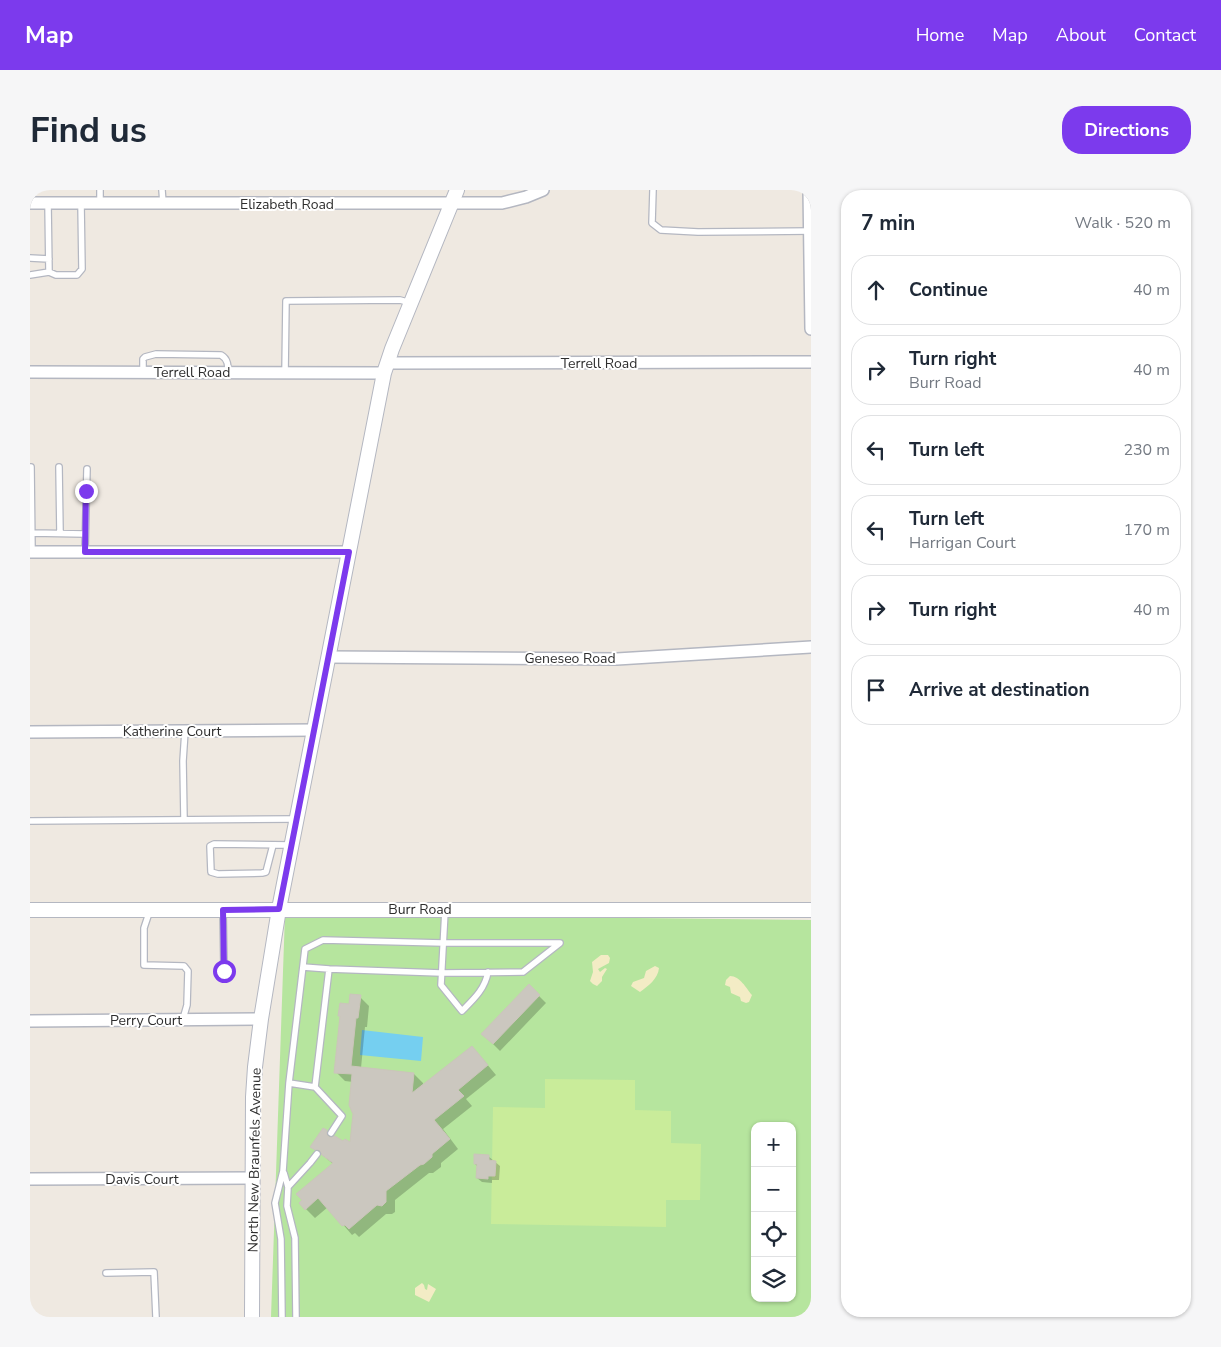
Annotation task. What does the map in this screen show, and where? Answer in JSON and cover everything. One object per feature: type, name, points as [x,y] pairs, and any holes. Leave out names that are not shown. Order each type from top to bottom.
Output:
[{"type":"street","name":"North New Braunfels Avenue","points":[[252,1317],[253,1097],[255,1067],[279,909],[386,368],[457,190]]},
{"type":"street","name":"Elizabeth Road","points":[[30,204],[502,203],[526,198],[543,190]]},
{"type":"street","points":[[809,190],[811,329]]},
{"type":"street","name":"Terrell Road","points":[[30,372],[285,373],[386,368],[811,362]]},
{"type":"street","points":[[31,552],[349,552]]},
{"type":"street","name":"Geneseo Road","points":[[328,657],[617,658],[811,647]]},
{"type":"street","name":"Katherine Court","points":[[30,732],[314,730]]},
{"type":"street","name":"Burr Road","points":[[30,910],[811,910]]},
{"type":"street","name":"Perry Court","points":[[30,1021],[262,1019]]},
{"type":"street","name":"Davis Court","points":[[30,1179],[253,1178]]},
{"type":"lane","points":[[100,190],[100,204]]},
{"type":"lane","points":[[162,190],[164,204]]},
{"type":"lane","points":[[653,190],[652,223],[661,230],[698,232],[810,231]]},
{"type":"lane","points":[[48,204],[49,272]]},
{"type":"lane","points":[[30,275],[49,272],[56,275],[77,275],[82,269],[81,204]]},
{"type":"lane","points":[[30,258],[49,259]]},
{"type":"lane","points":[[285,373],[286,301],[400,300],[411,303]]},
{"type":"lane","points":[[143,372],[145,356],[156,354],[221,355],[228,362],[228,373]]},
{"type":"lane","points":[[31,467],[31,552]]},
{"type":"lane","points":[[58,467],[60,533]]},
{"type":"lane","points":[[85,552],[86,469]]},
{"type":"lane","points":[[32,532],[85,534]]},
{"type":"lane","points":[[184,819],[183,761],[185,731]]},
{"type":"lane","points":[[30,821],[297,819]]},
{"type":"lane","points":[[273,844],[266,872],[218,874],[211,872],[210,846],[214,844],[273,844],[292,845]]},
{"type":"lane","points":[[445,909],[441,985],[462,1010],[477,996],[486,983],[488,972]]},
{"type":"lane","points":[[150,910],[144,928],[144,965],[184,966],[188,971],[187,1005],[183,1019]]},
{"type":"lane","points":[[223,910],[224,971]]},
{"type":"lane","points":[[282,1317],[281,1239],[275,1204],[283,1171],[289,1083],[303,967],[306,949],[322,940],[560,943],[522,972],[441,973],[303,967]]},
{"type":"lane","points":[[315,1087],[329,969]]},
{"type":"lane","points":[[289,1083],[315,1087],[342,1116],[331,1133]]},
{"type":"lane","points":[[288,1187],[317,1154]]},
{"type":"lane","points":[[283,1171],[288,1187],[287,1206],[295,1238],[296,1317]]},
{"type":"lane","points":[[106,1273],[154,1272],[156,1317]]},
{"type":"green space","points":[[285,914],[811,920],[811,1317],[271,1317]]},
{"type":"green space","points":[[545,1079],[635,1080],[635,1110],[671,1111],[671,1143],[701,1144],[700,1200],[666,1200],[666,1227],[491,1224],[493,1107],[545,1108]]},
{"type":"sand","points":[[601,955],[608,955],[610,958],[609,963],[598,969],[600,972],[605,968],[607,969],[602,977],[602,981],[597,986],[590,981],[593,972],[592,962]]},
{"type":"sand","points":[[655,966],[659,968],[657,976],[640,992],[631,986],[633,982],[644,978],[646,971]]},
{"type":"sand","points":[[730,976],[740,980],[752,995],[749,1002],[741,1001],[740,997],[731,993],[730,987],[725,985],[726,980]]},
{"type":"sand","points":[[422,1283],[427,1290],[428,1284],[436,1289],[429,1302],[415,1295],[415,1288]]},
{"type":"water","points":[[362,1030],[423,1037],[421,1061],[360,1055]]},
{"type":"building","points":[[529,984],[540,995],[493,1044],[481,1034]]},
{"type":"building","points":[[350,994],[361,995],[358,1018],[356,1018],[351,1066],[414,1073],[412,1093],[472,1046],[488,1065],[458,1090],[464,1096],[434,1120],[450,1139],[432,1154],[432,1157],[424,1164],[420,1165],[386,1191],[386,1202],[382,1206],[377,1205],[349,1229],[345,1225],[342,1226],[318,1198],[305,1210],[299,1203],[302,1200],[296,1194],[333,1163],[322,1155],[319,1150],[310,1147],[323,1128],[327,1130],[329,1137],[335,1136],[343,1141],[345,1139],[350,1142],[353,1114],[349,1105],[352,1074],[334,1073],[340,1003],[349,1004]]},
{"type":"building","points":[[474,1154],[489,1155],[489,1160],[496,1161],[495,1176],[488,1176],[488,1179],[476,1178],[477,1164],[474,1164]]},
{"type":"route","points":[[86,491],[85,552],[349,552],[279,909],[223,910],[224,971]]}]
